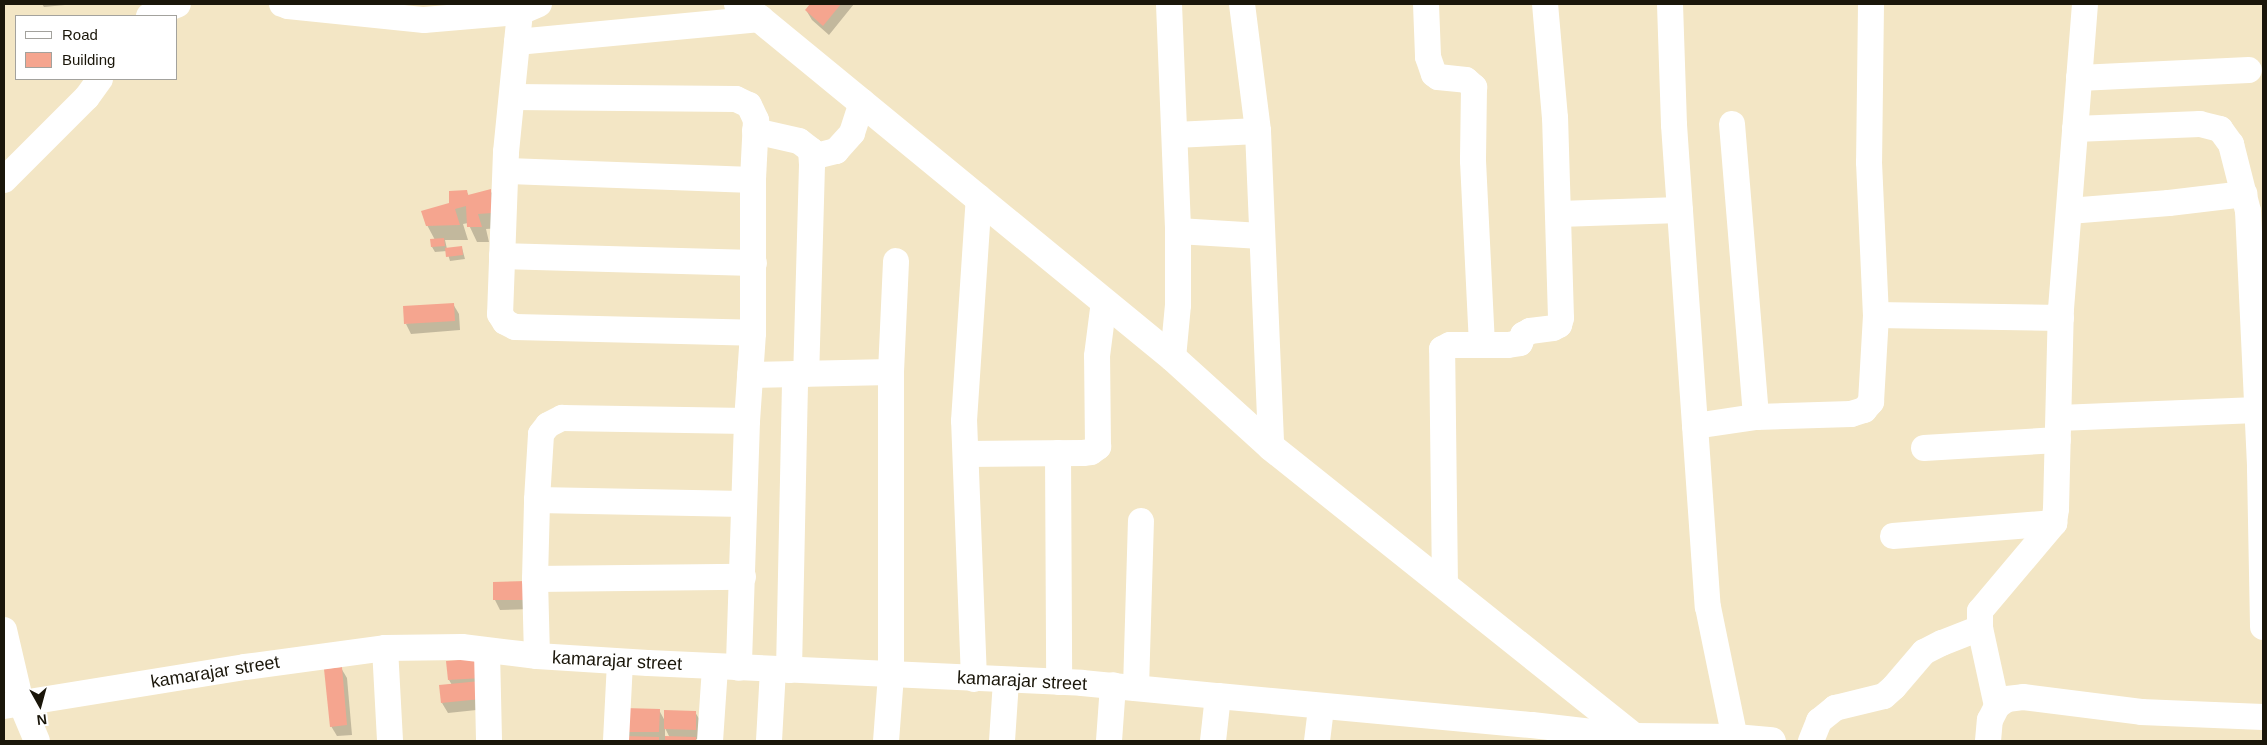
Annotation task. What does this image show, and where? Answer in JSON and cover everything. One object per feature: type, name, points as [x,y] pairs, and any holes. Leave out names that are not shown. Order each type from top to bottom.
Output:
[{"type":"main road","points":[[738,4],[760,19],[1104,300],[1173,358],[1271,447],[1634,737],[1735,738],[1772,741]]},
{"type":"street","points":[[150,15],[178,4]]},
{"type":"street","points":[[282,4],[359,8],[424,20],[529,8],[517,42],[506,171],[500,314],[504,322],[516,327],[753,332]]},
{"type":"street","points":[[1169,4],[1178,232],[1178,304],[1173,358]]},
{"type":"street","points":[[1242,4],[1258,131],[1271,447]]},
{"type":"street","points":[[1426,4],[1428,57],[1434,74],[1466,80],[1474,87],[1474,161],[1482,345]]},
{"type":"street","points":[[1445,586],[1442,350],[1450,345],[1520,343],[1523,335],[1530,331],[1553,328],[1559,325],[1561,318],[1555,118],[1545,4]]},
{"type":"street","points":[[1670,4],[1680,210],[1708,607],[1735,738]]},
{"type":"street","points":[[1695,426],[1756,417],[1851,414],[1864,410],[1871,402],[1876,315],[1869,162],[1871,4]]},
{"type":"street","points":[[1996,706],[1980,628],[1980,611],[2054,523],[2056,509],[2061,318],[2085,4]]},
{"type":"street","points":[[517,42],[760,19]]},
{"type":"street","points":[[2079,78],[2249,70]]},
{"type":"street","points":[[4,180],[87,97],[99,80]]},
{"type":"street","points":[[512,96],[736,99],[749,106],[756,120],[753,180],[753,332],[747,421],[743,577],[727,667],[710,741]]},
{"type":"street","points":[[812,157],[836,151],[852,133],[862,102]]},
{"type":"street","points":[[1732,124],[1756,417]]},
{"type":"street","points":[[2075,129],[2200,124],[2220,130],[2231,144],[2248,211],[2257,410],[2263,627]]},
{"type":"street","points":[[755,131],[799,141],[811,150],[812,157],[781,670],[769,741]]},
{"type":"street","points":[[1175,135],[1258,131]]},
{"type":"street","points":[[506,171],[753,180]]},
{"type":"street","points":[[2069,211],[2169,203],[2244,194]]},
{"type":"street","points":[[974,679],[964,421],[979,198]]},
{"type":"street","points":[[1559,214],[1680,210]]},
{"type":"street","points":[[1178,232],[1261,236]]},
{"type":"street","points":[[502,256],[754,263]]},
{"type":"street","points":[[886,741],[891,675],[891,372],[896,261]]},
{"type":"street","points":[[966,454],[1091,452],[1098,447],[1096,356],[1104,300]]},
{"type":"street","points":[[1876,315],[2061,318]]},
{"type":"street","points":[[750,375],[891,372]]},
{"type":"street","points":[[1924,448],[2058,429],[2257,410]]},
{"type":"street","points":[[537,656],[535,579],[537,500],[541,434],[548,425],[562,418],[747,421]]},
{"type":"street","points":[[1058,453],[1058,682]]},
{"type":"street","points":[[537,500],[744,504]]},
{"type":"street","points":[[1109,741],[1124,687],[1141,521]]},
{"type":"street","points":[[1892,536],[2054,523]]},
{"type":"street","points":[[535,579],[743,577]]},
{"type":"street","points":[[1811,741],[1819,721],[1834,708],[1884,696],[1924,652],[1980,628]]},
{"type":"street","points":[[4,630],[12,704],[38,741]]},
{"type":"street","name":"kamarajar street","points":[[12,704],[245,667],[385,648],[462,647],[537,656],[620,662],[1058,682],[1124,687],[1532,725],[1634,737]]},
{"type":"street","points":[[385,648],[390,741]]},
{"type":"street","points":[[487,651],[490,741]]},
{"type":"street","points":[[616,741],[620,662]]},
{"type":"street","points":[[1002,741],[1006,680]]},
{"type":"street","points":[[1214,741],[1218,696]]},
{"type":"street","points":[[1988,741],[1990,720],[1996,706],[2007,699],[2023,697],[2141,712],[2263,717]]},
{"type":"street","points":[[1317,741],[1321,706]]},
{"type":"building","points":[[810,4],[841,4],[823,26],[805,10]]},
{"type":"building","points":[[491,189],[492,213],[478,214],[482,227],[467,227],[466,206],[455,209],[460,225],[426,226],[421,211],[449,203],[449,191],[467,190],[468,195]]},
{"type":"building","points":[[444,238],[445,246],[431,247],[430,239]]},
{"type":"building","points":[[462,246],[463,255],[446,257],[445,248]]},
{"type":"building","points":[[454,303],[455,321],[404,324],[403,306]]},
{"type":"building","points":[[527,581],[527,600],[493,600],[493,582]]},
{"type":"building","points":[[481,658],[482,678],[448,680],[446,661]]},
{"type":"building","points":[[342,667],[347,725],[330,727],[324,669]]},
{"type":"building","points":[[480,681],[481,699],[441,703],[439,685]]},
{"type":"building","points":[[624,708],[660,709],[659,732],[624,732]]},
{"type":"building","points":[[664,710],[696,711],[696,730],[664,729]]},
{"type":"building","points":[[624,736],[659,737],[659,741],[624,741]]},
{"type":"building","points":[[665,736],[696,737],[696,741],[665,741]]}]
